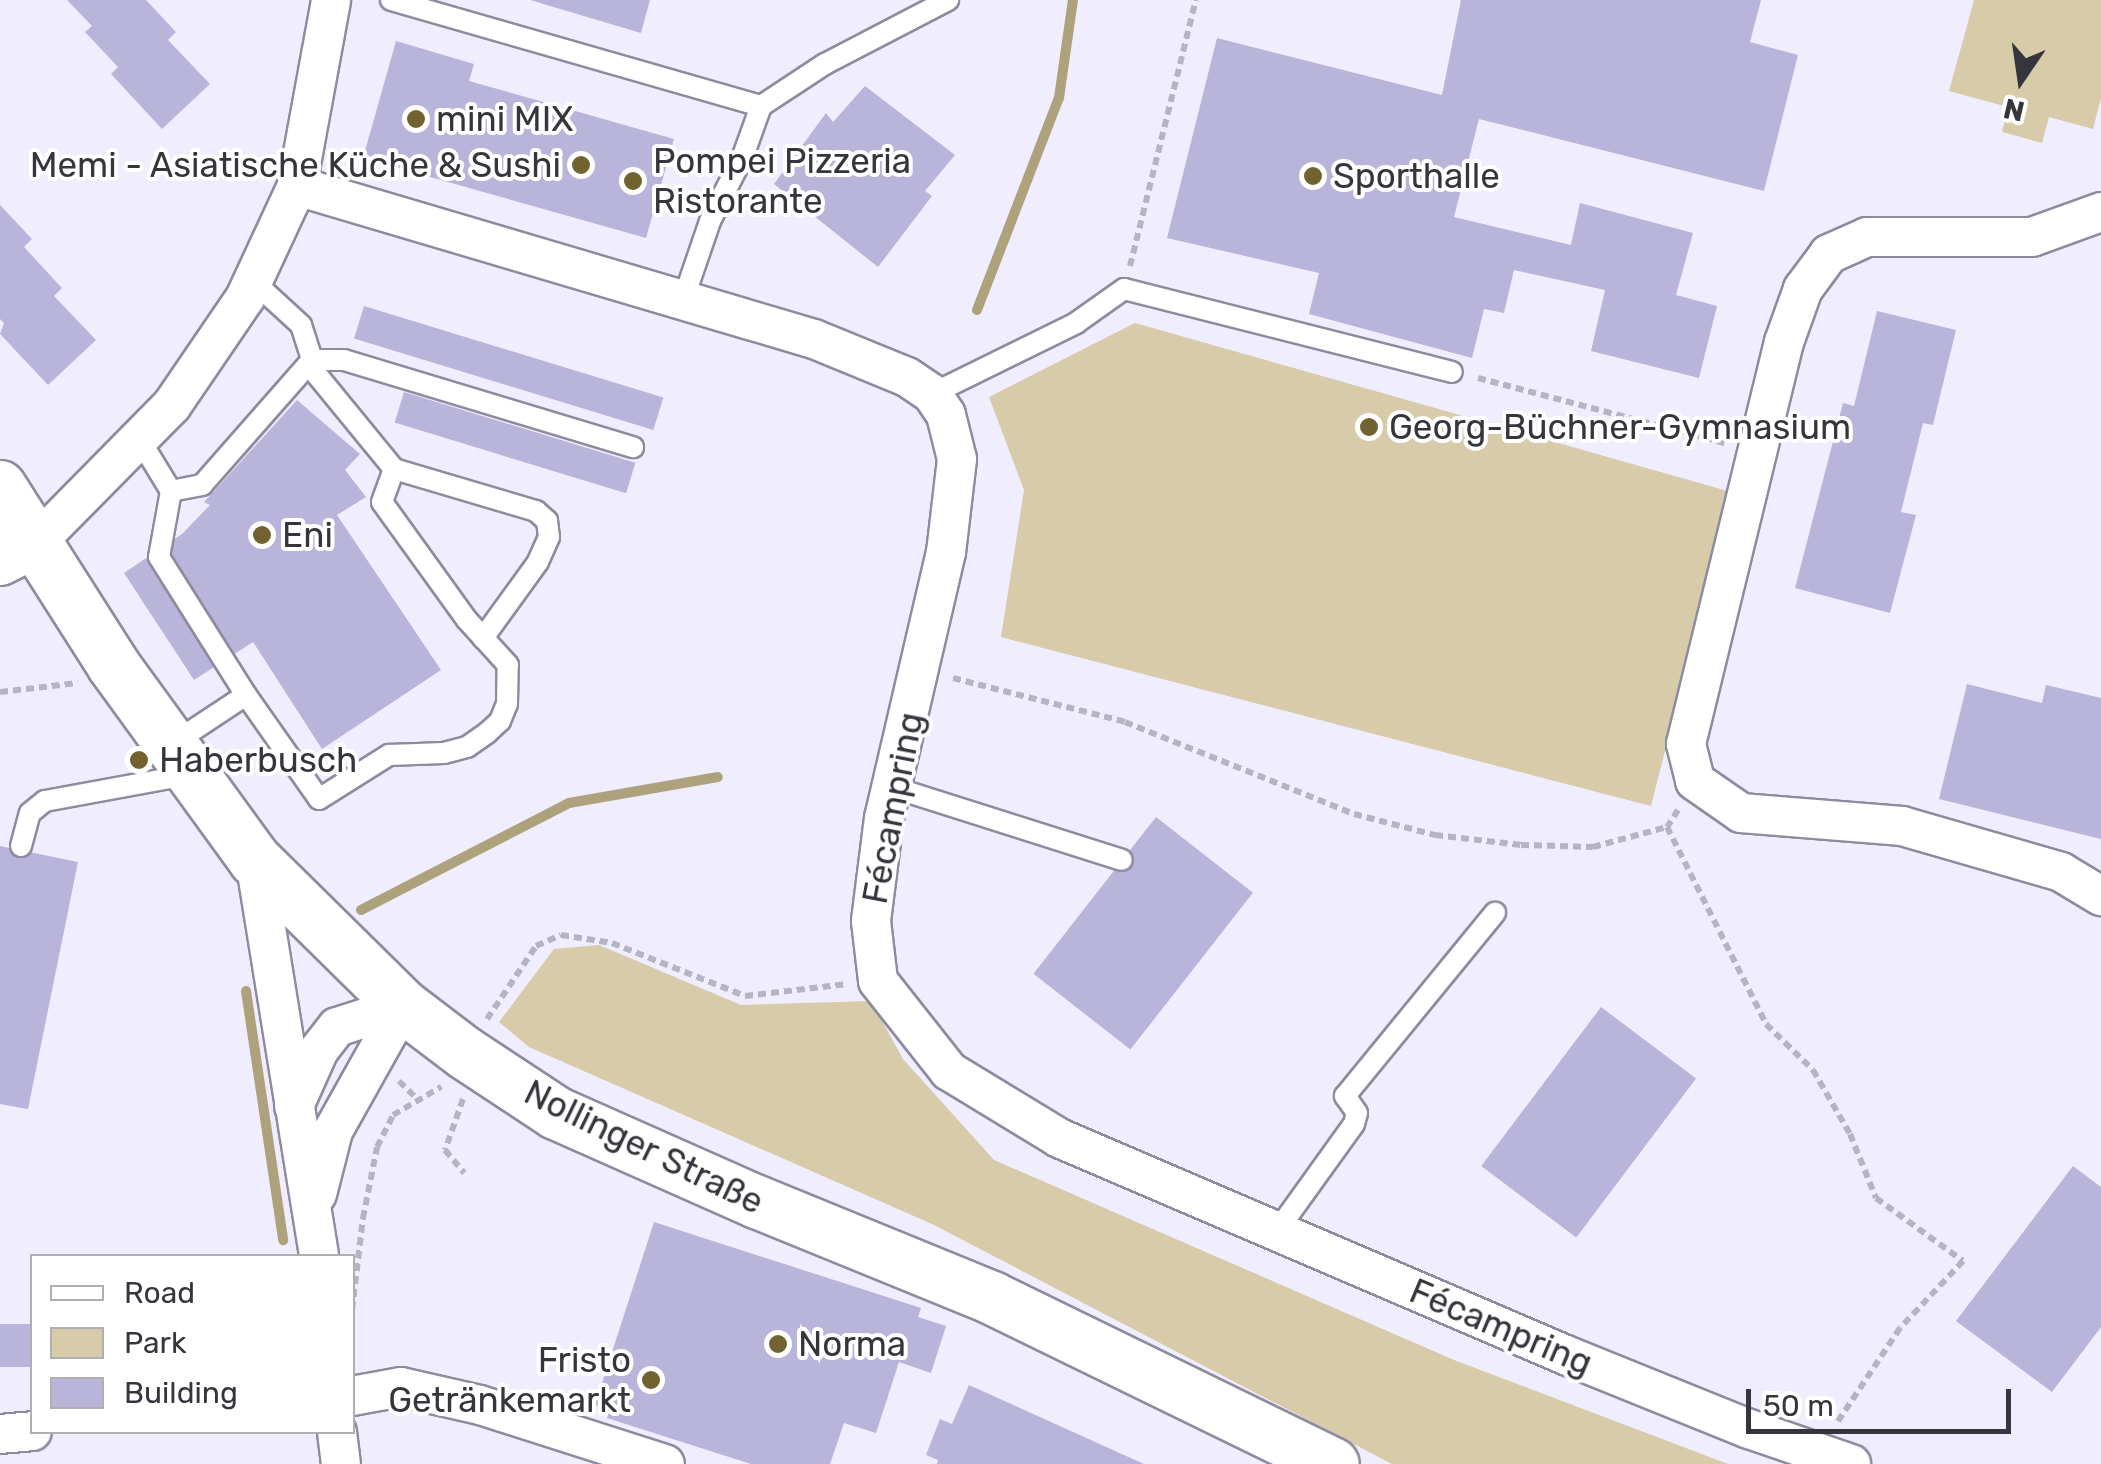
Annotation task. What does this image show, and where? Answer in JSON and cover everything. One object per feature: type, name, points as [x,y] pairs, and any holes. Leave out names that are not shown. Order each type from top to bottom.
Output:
[{"type":"main road","name":"Nollinger Straße","points":[[0,487],[18,552],[114,666],[255,860],[403,1006],[464,1075],[992,1298],[1334,1464]]},
{"type":"street","points":[[18,552],[172,406],[252,281],[296,186],[331,0]]},
{"type":"street","points":[[296,186],[814,339],[907,377],[932,394]]},
{"type":"street","points":[[2101,212],[2032,237],[1867,237],[1829,254],[1803,289],[1784,342],[1686,744],[1696,781],[1741,813],[1902,826],[2061,872],[2101,896]]},
{"type":"street","name":"Fécampring","points":[[932,394],[946,415],[957,459],[946,552],[892,787],[872,921],[878,980],[949,1071],[1059,1138],[1586,1363],[1834,1459]]},
{"type":"street","points":[[255,860],[319,1254]]},
{"type":"street","points":[[294,1106],[319,1050],[336,1026],[403,1006]]},
{"type":"street","points":[[314,1206],[333,1131],[403,1006]]},
{"type":"street","points":[[355,1395],[402,1387],[480,1405],[665,1464]]},
{"type":"street","points":[[0,1434],[30,1430]]},
{"type":"street","points":[[337,1434],[341,1464]]},
{"type":"lane","points":[[392,0],[760,106]]},
{"type":"lane","points":[[682,303],[710,221],[743,156],[760,106],[825,64],[948,0]]},
{"type":"lane","points":[[252,281],[300,325],[317,376],[394,470],[536,511],[548,521],[548,537],[538,562],[483,638]]},
{"type":"lane","points":[[932,394],[1076,324],[1124,288],[1452,372]]},
{"type":"lane","points":[[170,492],[202,486],[312,360],[344,360],[633,447]]},
{"type":"lane","points":[[138,438],[170,492],[159,557],[246,695],[319,799],[389,755],[444,754],[467,747],[500,721],[507,704],[508,665],[483,638],[382,502],[394,470]]},
{"type":"lane","points":[[21,846],[30,812],[44,802],[183,759],[246,695]]},
{"type":"lane","points":[[892,787],[1122,860]]},
{"type":"lane","points":[[1277,1231],[1354,1124],[1357,1114],[1344,1096],[1495,913]]},
{"type":"path","points":[[1124,288],[1196,0]]},
{"type":"path","points":[[1452,372],[1757,452]]},
{"type":"path","points":[[0,692],[80,683],[114,666]]},
{"type":"path","points":[[920,671],[1007,689],[1125,722],[1354,814],[1435,835],[1520,846],[1592,847],[1667,827],[1696,781]]},
{"type":"path","points":[[1667,827],[1766,1024],[1813,1070],[1850,1134],[1876,1198],[1963,1261],[1900,1328],[1834,1459]]},
{"type":"path","points":[[464,1172],[445,1150],[464,1075],[536,946],[561,934],[612,943],[744,996],[878,980]]},
{"type":"path","points":[[355,1285],[377,1146],[393,1115],[416,1098],[439,1091],[464,1075]]},
{"type":"green space","points":[[1974,0],[2101,0],[2101,98],[2093,129],[2049,117],[2042,143],[2002,132],[2008,107],[1949,91]]},
{"type":"green space","points":[[1135,323],[1731,492],[1651,806],[1001,637],[1024,490],[989,397]]},
{"type":"green space","points":[[599,945],[741,1005],[871,1001],[903,1059],[994,1160],[1454,1360],[1728,1464],[1392,1464],[932,1224],[529,1047],[499,1022],[554,949]]},
{"type":"building","points":[[67,0],[146,0],[176,32],[168,40],[210,84],[162,129],[111,74],[118,67],[85,32],[92,26]]},
{"type":"building","points":[[530,0],[650,0],[641,33]]},
{"type":"building","points":[[1461,0],[1761,0],[1750,42],[1798,55],[1764,191],[1479,119],[1454,217],[1571,245],[1580,203],[1693,233],[1676,295],[1717,306],[1699,378],[1591,351],[1605,290],[1514,270],[1504,313],[1484,309],[1472,358],[1309,314],[1319,273],[1167,238],[1217,38],[1442,95]]},
{"type":"building","points":[[396,41],[474,64],[469,81],[674,139],[646,238],[363,158]]},
{"type":"building","points":[[865,86],[955,155],[925,191],[932,196],[878,267],[774,184],[826,113],[833,122]]},
{"type":"building","points":[[0,205],[32,239],[24,247],[62,288],[54,296],[96,340],[48,385],[0,334],[4,323],[0,319]]},
{"type":"building","points":[[364,306],[663,398],[653,430],[354,339]]},
{"type":"building","points":[[1877,311],[1956,330],[1933,425],[1923,423],[1901,512],[1916,515],[1890,613],[1795,588],[1843,403],[1854,406]]},
{"type":"building","points":[[404,392],[635,463],[626,493],[395,423]]},
{"type":"building","points":[[297,400],[360,454],[345,470],[366,497],[337,515],[441,670],[322,749],[253,642],[194,680],[124,573],[182,534],[210,505],[204,502]]},
{"type":"building","points":[[1967,684],[2042,703],[2046,685],[2101,698],[2101,839],[1939,799]]},
{"type":"building","points":[[1156,817],[1253,893],[1130,1050],[1033,974]]},
{"type":"building","points":[[0,846],[78,862],[28,1109],[0,1104]]},
{"type":"building","points":[[1601,1007],[1696,1079],[1576,1238],[1481,1166]]},
{"type":"building","points":[[2073,1166],[2101,1187],[2101,1327],[2052,1392],[1956,1321]]},
{"type":"building","name":"Norma","points":[[654,1222],[921,1308],[918,1317],[946,1326],[931,1373],[899,1362],[876,1433],[844,1423],[830,1464],[751,1464],[607,1418],[610,1409],[595,1405]]},
{"type":"building","points":[[0,1324],[30,1324],[30,1367],[0,1367]]},
{"type":"building","points":[[969,1385],[1144,1464],[937,1464],[938,1460],[926,1455],[940,1419],[952,1424]]},
{"type":"waterway","points":[[977,310],[1059,98],[1073,0]]},
{"type":"waterway","points":[[361,910],[569,803],[718,777]]},
{"type":"waterway","points":[[246,991],[283,1240]]},
{"type":"place","name":"mini MIX","points":[[416,119]]},
{"type":"place","name":"Memi - Asiatische Küche & Sushi","points":[[581,165]]},
{"type":"place","name":"Sporthalle","points":[[1313,176]]},
{"type":"place","name":"Pompei Pizzeria Ristorante","points":[[633,181]]},
{"type":"place","name":"Georg-Büchner-Gymnasium","points":[[1369,427]]},
{"type":"place","name":"Eni","points":[[262,535]]},
{"type":"place","name":"Haberbusch","points":[[139,760]]},
{"type":"place","name":"Norma","points":[[778,1344]]},
{"type":"place","name":"Fristo Getränkemarkt","points":[[651,1380]]}]
